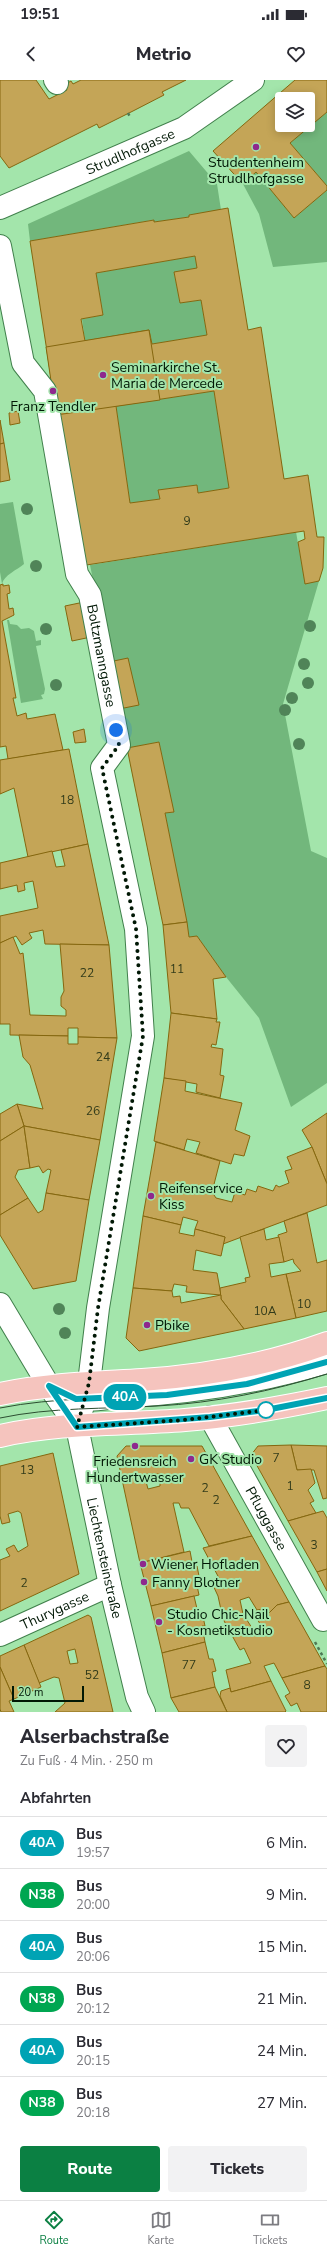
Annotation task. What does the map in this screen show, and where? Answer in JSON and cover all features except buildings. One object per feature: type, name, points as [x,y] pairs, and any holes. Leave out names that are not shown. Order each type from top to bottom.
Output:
[{"type":"main road","points":[[0,1394],[49,1386],[88,1391],[167,1377],[222,1370],[309,1349],[327,1343]]},
{"type":"main road","points":[[0,1436],[18,1432],[210,1417],[266,1410],[327,1398]]},
{"type":"street","name":"Strudlhofgasse","points":[[0,208],[184,128],[253,80]]},
{"type":"street","name":"Boltzmanngasse","points":[[0,246],[23,363],[45,391],[77,574],[90,595],[119,745],[102,768],[136,929],[143,1036],[98,1308],[88,1391],[77,1427]]},
{"type":"street","name":"Liechtensteinstraße","points":[[0,1304],[49,1386],[77,1427],[110,1585],[137,1697],[144,1712]]},
{"type":"street","points":[[88,1391],[167,1395],[232,1386],[279,1376],[327,1362]]},
{"type":"street","name":"Pfluggasse","points":[[210,1417],[323,1620]]},
{"type":"street","name":"Thurygasse","points":[[0,1635],[110,1585]]},
{"type":"green space","points":[[327,112],[327,186],[290,143],[303,132],[315,132],[315,122]]},
{"type":"green space","points":[[189,151],[217,184],[221,210],[189,215],[189,217],[154,222],[153,220],[30,241],[28,224]]},
{"type":"green space","points":[[256,172],[294,218],[327,190],[327,262],[273,267],[259,214],[243,184]]},
{"type":"green space","points":[[195,256],[197,268],[174,272],[180,303],[201,300],[207,335],[152,344],[149,330],[85,341],[82,319],[103,315],[96,273]]},
{"type":"green space","points":[[214,391],[229,488],[198,493],[197,485],[159,490],[160,499],[130,503],[116,406]]},
{"type":"green space","points":[[13,502],[24,564],[8,575],[2,584],[0,572],[0,504]]},
{"type":"green space","points":[[296,532],[305,583],[319,581],[283,704],[311,851],[327,858],[327,1083],[291,1107],[259,1018],[226,977],[197,936],[189,937],[165,813],[173,812],[159,742],[127,748],[90,565]]},
{"type":"green space","points":[[7,620],[9,620],[10,624],[17,625],[21,629],[29,628],[34,631],[36,641],[41,640],[41,645],[36,646],[45,689],[44,694],[41,695],[43,699],[21,703]]},
{"type":"tram line","points":[[0,1408],[41,1402],[187,1393],[227,1387],[327,1362]]},
{"type":"tram line","points":[[0,1418],[19,1414],[59,1410],[157,1406],[200,1402],[264,1391],[327,1374]]},
{"type":"bus line","name":"40A","points":[[327,1362],[247,1384],[167,1395],[76,1399],[49,1386],[77,1427],[210,1417],[266,1410],[327,1398]]},
{"type":"place","name":"Studentenheim Strudlhofgasse","points":[[256,147]]},
{"type":"place","name":"Seminarkirche St. Maria de Mercede","points":[[103,375]]},
{"type":"place","name":"Franz Tendler","points":[[53,391]]},
{"type":"place","name":"Reifenservice Kiss","points":[[151,1196]]},
{"type":"place","name":"Pbike","points":[[147,1325]]},
{"type":"place","name":"Friedensreich Hundertwasser","points":[[135,1446]]},
{"type":"place","name":"GK Studio","points":[[191,1459]]},
{"type":"place","name":"Wiener Hofladen","points":[[143,1564]]},
{"type":"place","name":"Fanny Blotner","points":[[144,1582]]},
{"type":"place","name":"Studio Chic-Nail - Kosmetikstudio","points":[[159,1622]]},
{"type":"route","points":[[116,730],[119,745],[102,768],[136,929],[143,1036],[98,1308],[89,1383],[86,1399],[77,1427],[116,1423],[184,1420],[266,1410]]}]
